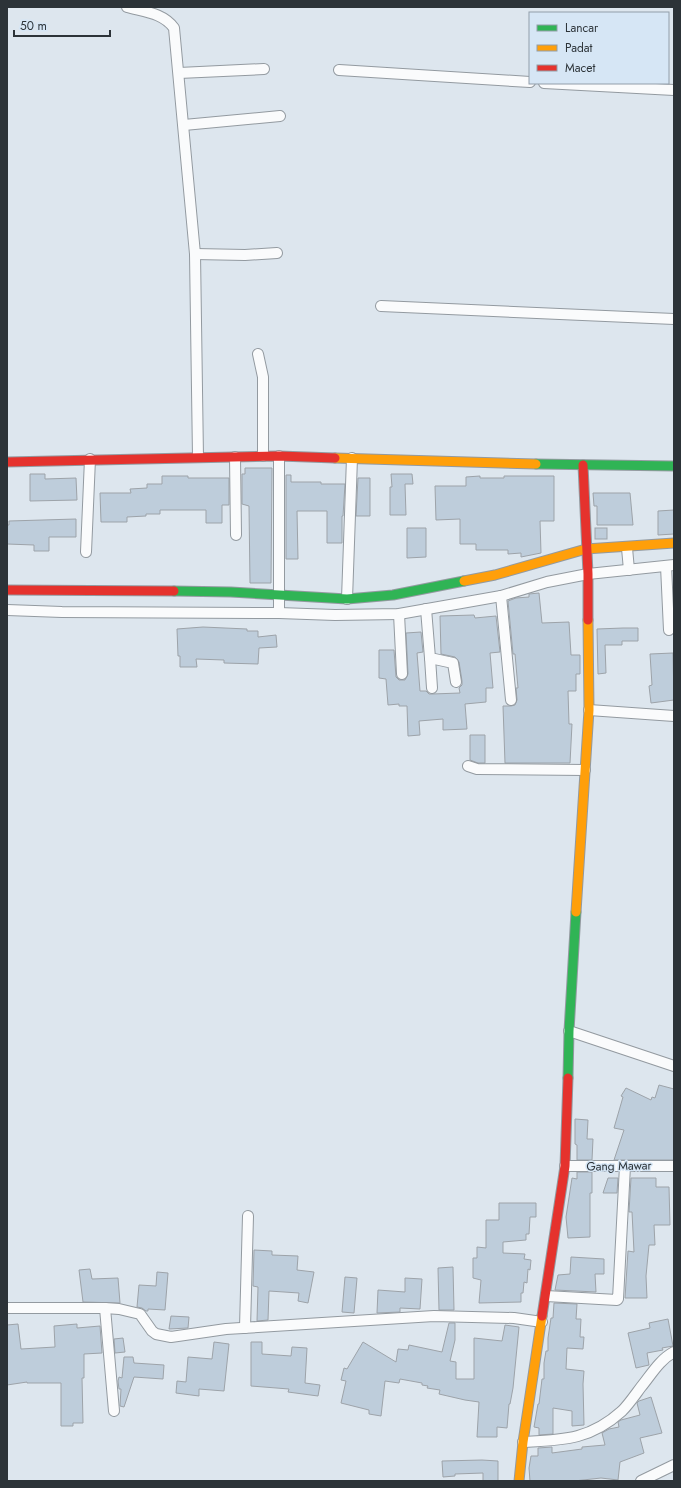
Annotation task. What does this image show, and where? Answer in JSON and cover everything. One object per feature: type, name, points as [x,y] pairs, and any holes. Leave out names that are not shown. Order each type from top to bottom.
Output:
[{"type":"street","points":[[127,7],[162,17],[169,21],[174,28],[195,254],[198,457]]},
{"type":"street","points":[[179,73],[264,69]]},
{"type":"street","points":[[339,70],[529,82]]},
{"type":"street","points":[[563,84],[674,90]]},
{"type":"street","points":[[184,125],[280,116]]},
{"type":"street","points":[[195,254],[245,255],[278,253]]},
{"type":"street","points":[[381,306],[674,319]]},
{"type":"street","points":[[258,354],[263,377],[263,456]]},
{"type":"street","points":[[279,456],[279,611]]},
{"type":"street","points":[[7,462],[279,456],[583,465],[674,466]]},
{"type":"street","points":[[235,457],[236,535]]},
{"type":"street","points":[[347,599],[352,458]]},
{"type":"street","points":[[86,552],[90,459]]},
{"type":"street","points":[[519,1481],[523,1442],[565,1166],[569,1031],[589,710],[587,570],[583,465]]},
{"type":"street","points":[[7,610],[62,612],[279,611],[330,607],[347,599],[393,595],[495,575],[586,552],[627,550],[674,544]]},
{"type":"street","points":[[627,550],[628,567]]},
{"type":"street","points":[[7,590],[231,592],[279,596],[330,607],[399,614],[501,596],[587,570],[670,566],[669,630]]},
{"type":"street","points":[[501,596],[511,700]]},
{"type":"street","points":[[426,610],[432,688]]},
{"type":"street","points":[[399,614],[402,674]]},
{"type":"street","points":[[430,658],[453,663],[456,682]]},
{"type":"street","points":[[589,710],[674,716]]},
{"type":"street","points":[[468,766],[477,768],[585,770]]},
{"type":"street","points":[[569,1031],[674,1066]]},
{"type":"street","name":"Gang Mawar","points":[[565,1166],[674,1166]]},
{"type":"street","points":[[546,1296],[618,1299],[625,1166]]},
{"type":"street","points":[[245,1328],[248,1216]]},
{"type":"street","points":[[7,1308],[119,1309],[140,1314],[152,1331],[156,1334],[171,1337],[226,1329],[434,1316],[514,1318],[542,1322]]},
{"type":"street","points":[[105,1308],[114,1411]]},
{"type":"street","points":[[523,1442],[566,1439],[591,1432],[623,1410],[659,1363],[674,1352]]},
{"type":"street","points":[[641,1481],[674,1465]]},
{"type":"building","points":[[245,468],[272,468],[271,583],[250,583],[249,506],[242,504],[242,474],[245,474]]},
{"type":"building","points":[[30,474],[45,474],[45,479],[76,478],[77,500],[30,501]]},
{"type":"building","points":[[391,474],[412,474],[413,484],[405,484],[406,515],[390,515],[390,487],[392,487]]},
{"type":"building","points":[[286,475],[291,475],[291,482],[345,484],[342,516],[342,543],[327,543],[327,511],[297,511],[298,559],[286,559]]},
{"type":"building","points":[[162,476],[188,476],[188,478],[229,478],[229,505],[222,505],[222,523],[206,523],[206,510],[160,510],[160,514],[146,514],[146,516],[127,517],[127,522],[101,522],[100,493],[131,493],[130,489],[147,488],[147,484],[162,484]]},
{"type":"building","points":[[480,476],[480,478],[504,478],[504,476],[554,476],[554,521],[540,521],[541,553],[521,557],[521,553],[508,554],[508,550],[476,550],[476,544],[460,544],[460,519],[436,520],[435,486],[466,486],[466,477]]},
{"type":"building","points":[[358,478],[370,478],[370,516],[356,516]]},
{"type":"building","points":[[593,493],[630,493],[633,525],[597,525],[597,506],[594,506]]},
{"type":"building","points":[[674,510],[674,534],[658,535],[658,511]]},
{"type":"building","points":[[76,519],[76,537],[49,537],[49,551],[34,551],[34,545],[7,544],[7,525],[9,525],[9,521]]},
{"type":"building","points":[[407,528],[426,528],[426,557],[407,558]]},
{"type":"building","points":[[595,528],[607,528],[607,539],[595,539]]},
{"type":"building","points":[[539,593],[542,623],[569,622],[571,655],[580,655],[580,674],[576,674],[576,691],[568,691],[569,724],[572,724],[570,763],[505,763],[503,706],[515,705],[517,700],[516,688],[518,688],[508,601],[516,598],[529,597],[529,594]]},
{"type":"building","points":[[474,615],[475,618],[496,616],[500,652],[490,653],[493,688],[486,688],[486,702],[465,704],[467,729],[443,730],[443,719],[419,721],[420,735],[408,736],[407,706],[399,706],[399,704],[388,705],[386,679],[379,678],[379,650],[394,650],[396,677],[399,680],[405,680],[408,674],[406,633],[421,632],[423,652],[417,653],[420,691],[426,691],[429,694],[460,693],[459,688],[462,685],[462,681],[459,662],[455,657],[441,654],[440,616]]},
{"type":"building","points":[[203,627],[258,631],[258,637],[276,635],[277,647],[259,648],[258,664],[224,663],[224,660],[196,659],[197,667],[180,667],[177,629]]},
{"type":"building","points":[[638,628],[638,641],[622,641],[622,645],[605,645],[606,673],[598,674],[597,629]]},
{"type":"building","points":[[673,653],[674,700],[651,703],[649,686],[652,685],[650,654]]},
{"type":"building","points":[[470,735],[485,735],[485,763],[478,763],[470,760]]},
{"type":"building","points":[[659,1085],[674,1089],[674,1160],[614,1160],[624,1130],[614,1128],[623,1097],[621,1096],[626,1088],[651,1100],[652,1097],[655,1098]]},
{"type":"building","points":[[575,1119],[588,1120],[587,1139],[593,1139],[592,1160],[577,1160],[577,1145],[575,1144]]},
{"type":"building","points":[[577,1172],[592,1172],[592,1193],[590,1193],[590,1237],[568,1238],[566,1217],[572,1178],[577,1179]]},
{"type":"building","points":[[608,1178],[618,1178],[617,1193],[603,1193]]},
{"type":"building","points":[[631,1178],[656,1178],[656,1187],[669,1187],[670,1225],[654,1225],[655,1245],[649,1245],[646,1276],[647,1298],[625,1298],[628,1251],[634,1252],[632,1212],[629,1212]]},
{"type":"building","points":[[499,1203],[536,1203],[536,1217],[530,1217],[529,1234],[526,1234],[526,1240],[503,1242],[503,1253],[525,1254],[524,1259],[531,1260],[530,1270],[528,1269],[527,1283],[524,1282],[523,1293],[521,1293],[521,1302],[479,1303],[481,1280],[473,1278],[473,1258],[477,1258],[477,1247],[486,1248],[486,1220],[499,1220]]},
{"type":"building","points":[[254,1250],[272,1251],[272,1255],[298,1256],[297,1270],[314,1272],[308,1303],[298,1301],[299,1293],[269,1291],[268,1320],[257,1321],[258,1287],[253,1286]]},
{"type":"building","points":[[571,1257],[604,1259],[604,1274],[595,1274],[596,1292],[555,1290],[558,1275],[570,1274]]},
{"type":"building","points":[[453,1267],[454,1310],[439,1310],[438,1268]]},
{"type":"building","points":[[90,1269],[92,1279],[118,1278],[120,1303],[83,1302],[79,1270]]},
{"type":"building","points":[[157,1272],[168,1273],[165,1310],[148,1309],[148,1311],[146,1311],[137,1307],[139,1285],[156,1286]]},
{"type":"building","points":[[345,1277],[357,1278],[354,1313],[342,1312]]},
{"type":"building","points":[[405,1278],[422,1279],[420,1309],[400,1308],[400,1312],[377,1313],[378,1290],[405,1292]]},
{"type":"building","points":[[554,1303],[577,1304],[576,1319],[581,1319],[580,1337],[584,1337],[583,1349],[567,1348],[566,1369],[584,1371],[584,1425],[572,1426],[572,1411],[553,1408],[553,1434],[539,1435],[539,1428],[534,1427],[542,1379],[544,1379],[544,1363],[546,1351],[548,1351],[548,1338],[551,1318],[553,1318]]},
{"type":"building","points":[[171,1316],[189,1317],[188,1328],[169,1329]]},
{"type":"building","points":[[668,1319],[673,1346],[662,1348],[663,1350],[647,1353],[649,1365],[636,1368],[628,1333],[650,1328],[649,1323]]},
{"type":"building","points":[[449,1323],[455,1323],[455,1340],[450,1361],[456,1362],[456,1379],[474,1379],[474,1338],[502,1341],[505,1325],[519,1327],[513,1388],[509,1404],[507,1428],[497,1427],[497,1437],[477,1437],[479,1402],[439,1394],[440,1390],[427,1388],[428,1386],[422,1385],[422,1383],[400,1379],[399,1383],[385,1381],[381,1416],[369,1414],[369,1410],[341,1403],[346,1381],[341,1380],[344,1368],[347,1369],[363,1342],[396,1362],[398,1349],[408,1350],[409,1345],[442,1352]]},
{"type":"building","points":[[18,1324],[21,1349],[55,1347],[54,1326],[77,1324],[77,1328],[100,1326],[102,1353],[84,1354],[84,1378],[82,1378],[83,1423],[73,1423],[73,1426],[61,1426],[61,1383],[27,1382],[7,1385],[7,1325]]},
{"type":"building","points":[[123,1338],[125,1352],[115,1353],[114,1339]]},
{"type":"building","points":[[214,1342],[229,1344],[224,1391],[199,1389],[199,1396],[176,1393],[177,1381],[186,1382],[188,1357],[212,1359]]},
{"type":"building","points":[[251,1342],[262,1342],[262,1354],[291,1356],[292,1347],[307,1348],[305,1383],[320,1385],[318,1396],[288,1392],[289,1389],[251,1386]]},
{"type":"building","points":[[124,1357],[133,1357],[134,1363],[164,1365],[163,1379],[134,1377],[124,1407],[120,1406],[121,1389],[119,1389],[118,1381],[119,1377],[122,1378]]},
{"type":"building","points":[[651,1397],[662,1433],[640,1438],[644,1453],[620,1462],[618,1480],[601,1478],[574,1481],[530,1481],[529,1468],[531,1456],[538,1456],[538,1448],[552,1447],[552,1453],[582,1449],[582,1447],[605,1445],[602,1433],[609,1429],[619,1427],[618,1422],[621,1420],[640,1415],[637,1403]]},
{"type":"building","points":[[442,1461],[498,1461],[498,1481],[483,1481],[483,1473],[455,1474],[455,1476],[443,1477]]},
{"type":"traffic: fast","points":[[536,464],[674,466]]},
{"type":"traffic: fast","points":[[174,591],[231,592],[347,599],[393,595],[464,581]]},
{"type":"traffic: fast","points":[[568,1078],[569,1031],[576,912]]},
{"type":"traffic: slow","points":[[335,458],[536,464]]},
{"type":"traffic: slow","points":[[464,581],[495,575],[586,549],[674,543]]},
{"type":"traffic: slow","points":[[576,912],[589,710],[588,620]]},
{"type":"traffic: slow","points":[[519,1481],[523,1442],[542,1316]]},
{"type":"traffic: jam","points":[[7,462],[279,456],[335,458]]},
{"type":"traffic: jam","points":[[583,465],[588,574],[588,620]]},
{"type":"traffic: jam","points":[[7,590],[174,591]]},
{"type":"traffic: jam","points":[[542,1316],[565,1166],[568,1078]]}]
